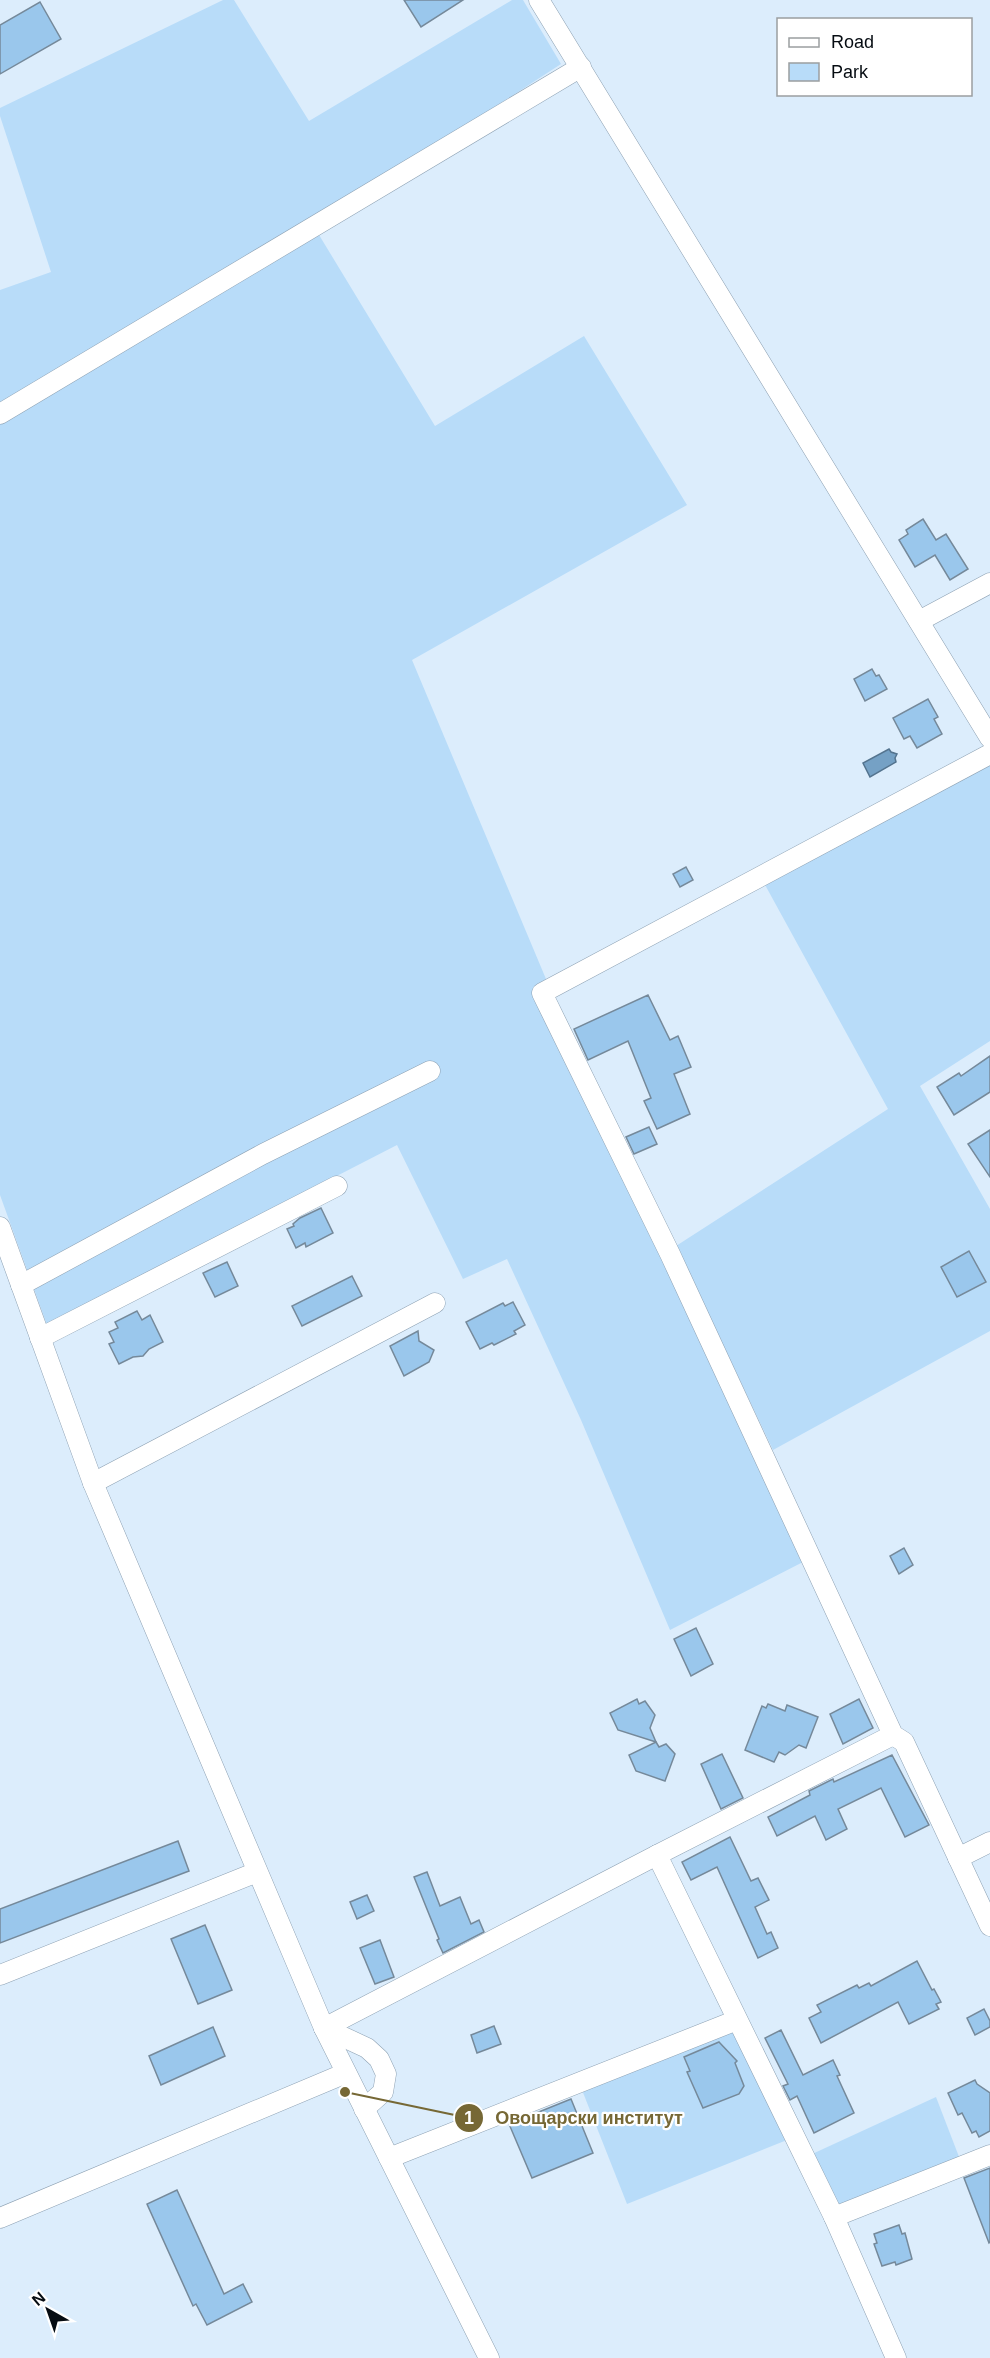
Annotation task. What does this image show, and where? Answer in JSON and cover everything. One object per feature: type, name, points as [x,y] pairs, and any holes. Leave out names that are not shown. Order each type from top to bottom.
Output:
[{"type":"street","points":[[540,0],[990,738]]},
{"type":"street","points":[[0,414],[580,67]]},
{"type":"street","points":[[919,621],[990,583]]},
{"type":"street","points":[[990,754],[542,993],[670,1254],[893,1735],[904,1742],[990,1926]]},
{"type":"street","points":[[21,1285],[263,1154],[430,1071]]},
{"type":"street","points":[[40,1338],[337,1186]]},
{"type":"street","points":[[0,1227],[93,1484],[324,2028],[489,2358]]},
{"type":"street","points":[[93,1484],[435,1303]]},
{"type":"street","points":[[324,2028],[893,1735]]},
{"type":"street","points":[[958,1858],[990,1842]]},
{"type":"street","points":[[657,1855],[834,2217],[896,2358]]},
{"type":"street","points":[[0,1975],[257,1872]]},
{"type":"street","points":[[389,2158],[736,2020]]},
{"type":"street","points":[[324,2028],[367,2048],[379,2059],[386,2074],[383,2092],[364,2109]]},
{"type":"street","points":[[0,2218],[346,2073]]},
{"type":"street","points":[[834,2217],[990,2155]]},
{"type":"green space","points":[[223,0],[234,0],[309,121],[512,0],[523,0],[561,64],[313,225],[435,426],[584,336],[687,505],[412,660],[546,979],[532,990],[661,1252],[803,1562],[670,1630],[581,1420],[507,1259],[463,1279],[397,1145],[47,1325],[0,1195],[0,290],[51,272],[0,116],[0,108]]},
{"type":"green space","points":[[990,761],[990,1041],[920,1086],[990,1209],[990,1331],[773,1450],[676,1246],[888,1109],[764,883]]},
{"type":"green space","points":[[733,2030],[787,2140],[627,2204],[582,2090]]},
{"type":"green space","points":[[936,2097],[961,2162],[837,2210],[810,2155]]},
{"type":"shaded area","points":[[889,749],[897,754],[896,762],[870,777],[863,763]]},
{"type":"building","points":[[404,0],[463,0],[421,27]]},
{"type":"building","points":[[40,2],[61,39],[0,74],[0,25]]},
{"type":"building","points":[[923,519],[936,540],[946,534],[968,569],[950,580],[935,555],[915,567],[899,540],[908,534],[906,530]]},
{"type":"building","points":[[872,669],[876,676],[879,675],[887,689],[865,701],[854,679]]},
{"type":"building","points":[[928,699],[938,717],[934,719],[942,734],[917,748],[910,736],[904,739],[893,718]]},
{"type":"building","points":[[686,867],[693,880],[680,887],[673,874]]},
{"type":"building","points":[[648,995],[670,1040],[678,1036],[691,1067],[674,1074],[690,1114],[657,1129],[644,1101],[651,1098],[628,1041],[588,1060],[574,1029]]},
{"type":"building","points":[[990,1056],[990,1092],[954,1115],[937,1087],[959,1073],[961,1076]]},
{"type":"building","points":[[649,1127],[657,1144],[634,1154],[626,1137]]},
{"type":"building","points":[[990,1130],[990,1177],[968,1144]]},
{"type":"building","points":[[321,1208],[333,1233],[306,1247],[305,1243],[296,1248],[287,1229],[294,1226],[293,1224],[300,1218]]},
{"type":"building","points":[[969,1251],[986,1282],[957,1297],[941,1267]]},
{"type":"building","points":[[227,1262],[238,1286],[215,1297],[203,1273]]},
{"type":"building","points":[[352,1276],[362,1296],[302,1326],[292,1306]]},
{"type":"building","points":[[513,1302],[525,1325],[514,1331],[516,1334],[480,1349],[466,1322],[503,1303],[505,1306]]},
{"type":"building","points":[[137,1311],[142,1320],[150,1315],[163,1342],[149,1349],[143,1356],[133,1357],[119,1364],[109,1344],[114,1342],[109,1332],[118,1328],[115,1322]]},
{"type":"building","points":[[418,1331],[419,1341],[434,1350],[429,1362],[404,1376],[390,1346]]},
{"type":"building","points":[[904,1548],[913,1565],[899,1574],[890,1556]]},
{"type":"building","points":[[696,1628],[713,1664],[691,1676],[674,1639]]},
{"type":"building","points":[[637,1699],[639,1704],[645,1701],[655,1715],[650,1728],[656,1742],[618,1730],[610,1713]]},
{"type":"building","points":[[859,1699],[873,1728],[843,1744],[830,1714]]},
{"type":"building","points":[[768,1704],[785,1711],[787,1705],[818,1717],[806,1748],[799,1745],[785,1755],[779,1752],[774,1762],[745,1750],[762,1706],[766,1708]]},
{"type":"building","points":[[656,1742],[659,1747],[666,1744],[675,1754],[665,1781],[636,1771],[629,1755]]},
{"type":"building","points":[[722,1754],[743,1798],[721,1809],[701,1764]]},
{"type":"building","points":[[892,1755],[929,1825],[905,1837],[881,1788],[838,1809],[847,1829],[826,1840],[815,1816],[777,1836],[768,1817],[810,1795],[809,1791],[833,1779],[834,1782]]},
{"type":"building","points":[[730,1837],[751,1881],[758,1878],[769,1900],[755,1907],[767,1934],[771,1932],[778,1948],[758,1958],[717,1867],[691,1880],[682,1862]]},
{"type":"building","points":[[178,1841],[189,1871],[0,1943],[0,1909]]},
{"type":"building","points":[[427,1872],[440,1906],[460,1897],[471,1924],[479,1920],[484,1932],[443,1953],[414,1877]]},
{"type":"building","points":[[367,1895],[374,1911],[357,1919],[350,1902]]},
{"type":"building","points":[[205,1925],[232,1990],[198,2004],[171,1939]]},
{"type":"building","points":[[380,1940],[394,1977],[375,1984],[360,1948]]},
{"type":"building","points":[[917,1961],[941,2002],[936,2004],[939,2009],[909,2024],[898,2002],[821,2043],[809,2018],[821,2012],[817,2005],[857,1985],[859,1988],[869,1983],[871,1986]]},
{"type":"building","points":[[984,2009],[990,2021],[990,2027],[975,2035],[967,2018]]},
{"type":"building","points":[[494,2026],[501,2044],[477,2053],[471,2035]]},
{"type":"building","points":[[213,2027],[225,2056],[161,2085],[149,2056]]},
{"type":"building","points":[[781,2030],[803,2075],[833,2060],[840,2075],[837,2076],[854,2113],[814,2133],[797,2096],[790,2100],[783,2086],[788,2084],[765,2038]]},
{"type":"building","points":[[719,2042],[737,2061],[735,2063],[744,2086],[739,2094],[703,2108],[687,2072],[690,2071],[684,2057]]},
{"type":"building","points":[[975,2080],[990,2093],[990,2131],[979,2137],[976,2131],[972,2133],[962,2113],[958,2115],[948,2093]]},
{"type":"building","points":[[571,2099],[593,2153],[532,2178],[509,2124]]},
{"type":"building","points":[[990,2168],[990,2242],[989,2243],[964,2178]]},
{"type":"building","points":[[177,2190],[224,2294],[243,2284],[252,2302],[207,2325],[196,2304],[193,2306],[147,2204]]},
{"type":"building","points":[[899,2225],[902,2234],[905,2233],[912,2259],[896,2265],[895,2262],[882,2266],[874,2244],[877,2243],[874,2234]]},
{"type":"place","name":"Овощарски институт","points":[[345,2092]]}]
